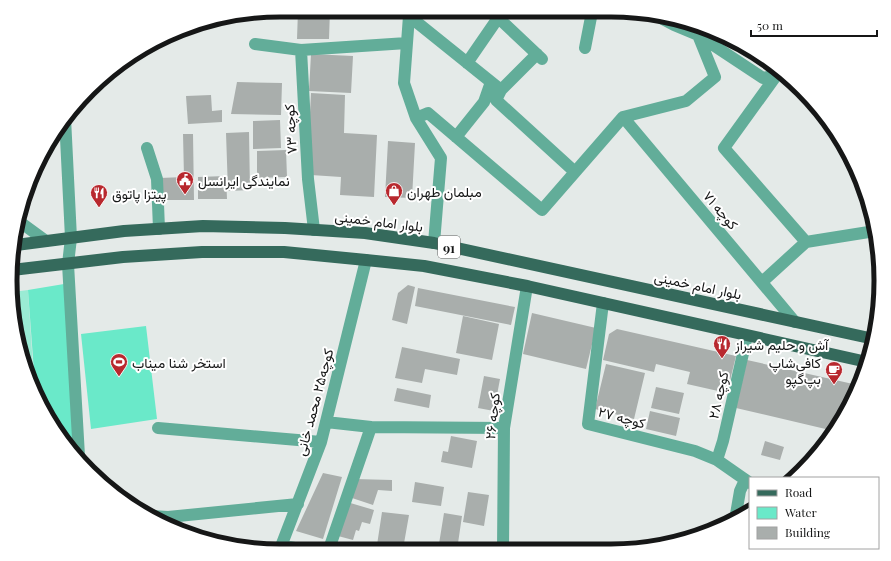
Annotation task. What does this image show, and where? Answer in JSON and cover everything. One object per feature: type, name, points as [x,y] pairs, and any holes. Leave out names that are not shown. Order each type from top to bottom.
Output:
[{"type":"main road","name":"بلوار امام خمینی","points":[[19,245],[124,231],[203,226],[366,232],[434,243],[868,338]]},
{"type":"main road","name":"91","points":[[18,269],[123,257],[202,252],[284,252],[424,266],[527,286],[861,361]]},
{"type":"street","points":[[408,17],[404,83],[416,118],[441,158],[434,243]]},
{"type":"street","points":[[413,17],[501,90]]},
{"type":"street","points":[[467,63],[494,17]]},
{"type":"street","points":[[497,17],[539,57],[501,90],[496,100],[575,172]]},
{"type":"street","points":[[585,48],[591,17]]},
{"type":"street","points":[[673,25],[698,35],[763,78],[776,76]]},
{"type":"street","points":[[416,118],[428,113],[542,210],[623,117],[665,105],[686,101],[716,77],[698,35]]},
{"type":"street","points":[[255,44],[301,50],[407,43]]},
{"type":"street","name":"کوچه ۷۳","points":[[301,50],[308,180],[314,230]]},
{"type":"street","points":[[778,77],[724,148],[806,242]]},
{"type":"street","points":[[456,137],[484,102],[491,82]]},
{"type":"street","name":"کوچه ۷۱","points":[[623,117],[795,322]]},
{"type":"street","points":[[65,128],[71,238],[68,264],[79,450]]},
{"type":"street","points":[[147,148],[157,179],[159,229]]},
{"type":"street","points":[[23,224],[46,241]]},
{"type":"street","points":[[762,282],[806,242],[870,232]]},
{"type":"street","name":"کوچه۲۵ محمد خانی","points":[[283,544],[321,442],[366,260]]},
{"type":"street","name":"کوچه ۲۶","points":[[503,544],[504,428],[527,286]]},
{"type":"street","name":"کوچه ۲۷","points":[[603,303],[588,424],[695,451],[717,460]]},
{"type":"street","name":"کوچه ۲۸","points":[[717,460],[723,441],[747,336]]},
{"type":"street","points":[[326,422],[371,427],[504,428]]},
{"type":"street","points":[[331,544],[371,427]]},
{"type":"street","points":[[158,428],[321,442]]},
{"type":"street","points":[[717,460],[748,481],[740,492],[736,512]]},
{"type":"street","points":[[172,520],[298,504]]},
{"type":"shaded area","points":[[28,290],[33,371],[22,332],[18,291]]},
{"type":"water","points":[[64,284],[74,444],[52,412],[34,373],[28,290]]},
{"type":"water","name":"استخر شنا میناب","points":[[146,326],[157,419],[91,429],[81,334]]},
{"type":"building","points":[[298,17],[330,17],[329,39],[297,39]]},
{"type":"building","points":[[311,54],[353,56],[351,93],[309,91]]},
{"type":"building","points":[[237,82],[282,83],[281,115],[231,114]]},
{"type":"building","points":[[311,93],[345,95],[344,133],[377,135],[374,197],[340,195],[341,177],[311,175],[309,132]]},
{"type":"building","points":[[211,95],[212,111],[222,110],[222,122],[188,124],[186,96]]},
{"type":"building","points":[[280,120],[281,148],[253,149],[253,121]]},
{"type":"building","points":[[249,132],[250,190],[228,191],[226,133]]},
{"type":"building","points":[[183,134],[193,134],[194,200],[160,200],[160,178],[184,177]]},
{"type":"building","points":[[388,141],[415,143],[412,198],[385,197]]},
{"type":"building","points":[[286,150],[287,177],[257,178],[257,151]]},
{"type":"building","points":[[226,176],[227,199],[198,199],[198,177]]},
{"type":"building","points":[[408,285],[415,287],[407,324],[392,320],[398,293]]},
{"type":"building","points":[[418,288],[515,307],[511,325],[415,306]]},
{"type":"building","points":[[532,313],[596,328],[586,369],[523,354]]},
{"type":"building","points":[[463,316],[499,324],[492,360],[456,353]]},
{"type":"building","points":[[617,329],[736,356],[727,393],[687,384],[690,372],[656,364],[654,372],[603,360],[609,334]]},
{"type":"building","points":[[402,347],[460,359],[457,375],[425,369],[422,383],[395,378]]},
{"type":"building","points":[[747,360],[853,384],[839,412],[828,430],[736,408]]},
{"type":"building","points":[[606,364],[645,373],[634,419],[595,409]]},
{"type":"building","points":[[484,376],[500,379],[494,411],[478,408]]},
{"type":"building","points":[[656,387],[684,393],[679,414],[651,408]]},
{"type":"building","points":[[397,388],[431,395],[429,408],[394,401]]},
{"type":"building","points":[[650,411],[680,418],[676,436],[646,429]]},
{"type":"building","points":[[451,436],[477,441],[472,468],[441,462],[443,451],[448,452]]},
{"type":"building","points":[[765,441],[784,447],[780,460],[761,455]]},
{"type":"building","points":[[323,473],[342,477],[323,539],[296,531]]},
{"type":"building","points":[[354,479],[392,480],[392,491],[378,490],[373,505],[349,497]]},
{"type":"building","points":[[415,482],[444,487],[441,506],[412,502]]},
{"type":"building","points":[[468,492],[489,495],[484,526],[463,522]]},
{"type":"building","points":[[347,502],[374,510],[370,524],[362,522],[359,531],[356,530],[353,540],[338,536]]},
{"type":"building","points":[[382,512],[409,515],[404,544],[377,544]]},
{"type":"building","points":[[444,513],[462,516],[458,544],[439,544]]},
{"type":"place","name":"نمایندگی ایرانسل","points":[[185,195]]},
{"type":"place","name":"مبلمان طهران","points":[[394,206]]},
{"type":"place","name":"پیتزا پاتوق","points":[[99,208]]},
{"type":"place","name":"آش و حلیم شیراز","points":[[722,359]]},
{"type":"place","name":"استخر شنا میناب","points":[[119,377]]},
{"type":"place","name":"کافی‌شاپ بپ‌گپو","points":[[834,385]]}]
